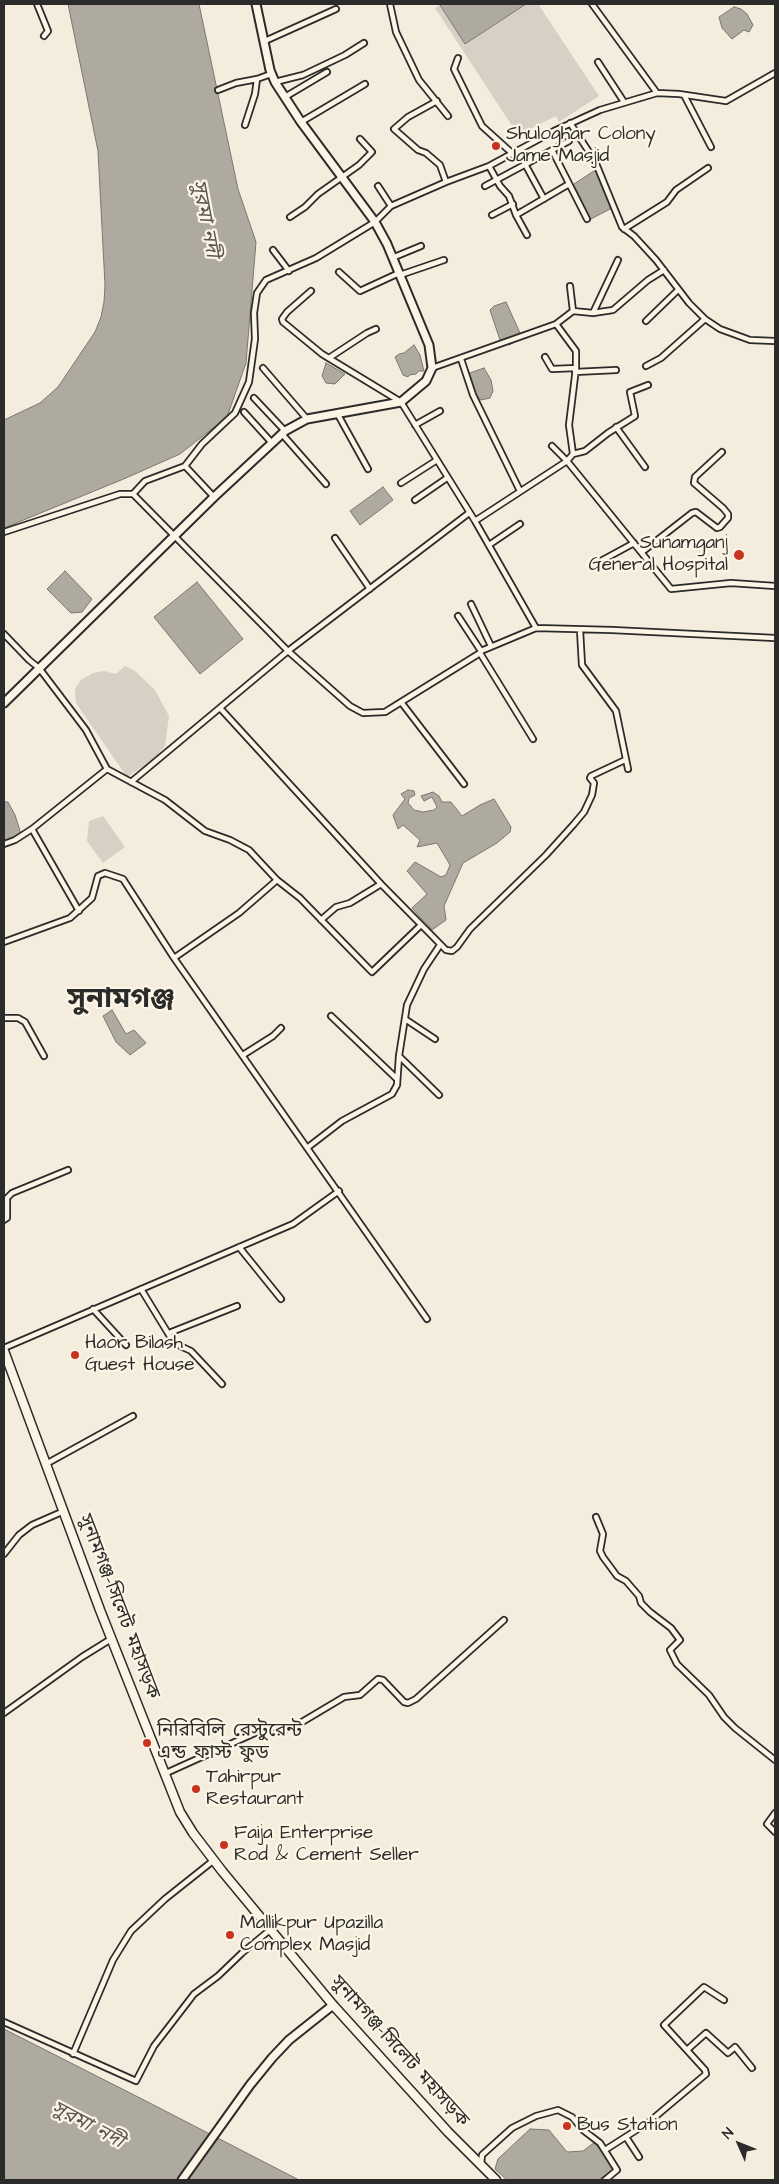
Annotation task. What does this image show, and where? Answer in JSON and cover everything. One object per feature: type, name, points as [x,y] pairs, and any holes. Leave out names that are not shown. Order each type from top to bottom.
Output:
[{"type":"main road","points":[[4,703],[214,497],[284,432],[307,419],[400,402],[426,381],[432,368],[429,345],[375,222],[301,122],[271,74],[256,4]]},
{"type":"main road","name":"সুনামগঞ্জ-সিলেট মহাসড়ক","points":[[4,1350],[111,1638],[180,1812],[193,1833],[214,1860],[333,2005],[448,2132],[496,2180]]},
{"type":"main road","points":[[182,2180],[250,2085],[289,2040],[333,2005]]},
{"type":"street","points":[[37,4],[48,31],[44,36]]},
{"type":"street","points":[[390,4],[396,32],[405,53],[419,80],[448,116]]},
{"type":"street","points":[[592,4],[657,93]]},
{"type":"street","points":[[264,41],[336,8]]},
{"type":"street","points":[[275,82],[303,75],[345,55],[364,43]]},
{"type":"street","points":[[458,58],[454,69],[482,126],[513,154]]},
{"type":"street","points":[[598,62],[624,102]]},
{"type":"street","points":[[285,97],[327,72]]},
{"type":"street","points":[[4,532],[120,494],[133,494],[146,481],[185,466],[202,444],[235,413],[249,382],[255,339],[254,313],[257,293],[266,280],[316,258],[375,222],[391,206],[489,166],[570,123],[600,110],[657,93],[726,101],[775,73]]},
{"type":"street","points":[[218,90],[271,74]]},
{"type":"street","points":[[245,125],[255,94],[257,79]]},
{"type":"street","points":[[301,122],[365,84]]},
{"type":"street","points":[[684,95],[711,147]]},
{"type":"street","points":[[437,101],[408,117],[394,129],[418,150],[426,153],[440,165],[446,182]]},
{"type":"street","points":[[570,123],[596,161],[624,229],[634,236],[664,270],[678,290],[705,319],[720,329],[741,337],[760,342],[775,341]]},
{"type":"street","points":[[290,217],[343,177],[372,152],[360,139]]},
{"type":"street","points":[[485,186],[569,141]]},
{"type":"street","points":[[552,150],[587,219]]},
{"type":"street","points":[[518,151],[544,199]]},
{"type":"street","points":[[489,166],[513,204],[516,215],[527,236]]},
{"type":"street","points":[[624,229],[667,202],[676,190],[708,168]]},
{"type":"street","points":[[516,215],[570,184]]},
{"type":"street","points":[[378,186],[391,206]]},
{"type":"street","points":[[492,215],[513,204]]},
{"type":"street","points":[[392,258],[421,246]]},
{"type":"street","points":[[273,250],[289,271]]},
{"type":"street","points":[[339,272],[360,291],[399,274],[444,260]]},
{"type":"street","points":[[593,313],[618,260]]},
{"type":"street","points":[[432,368],[556,324],[572,311],[593,313],[613,310],[648,280],[664,270]]},
{"type":"street","points":[[570,286],[572,311]]},
{"type":"street","points":[[646,321],[678,290]]},
{"type":"street","points":[[311,291],[298,301],[282,319],[297,335],[329,358],[400,402],[475,521],[536,628]]},
{"type":"street","points":[[646,366],[661,358],[705,319]]},
{"type":"street","points":[[556,324],[576,351],[576,370],[569,425],[573,454]]},
{"type":"street","points":[[329,358],[376,329]]},
{"type":"street","points":[[545,357],[552,369],[616,370]]},
{"type":"street","points":[[461,359],[472,395],[520,491]]},
{"type":"street","points":[[263,368],[307,419]]},
{"type":"street","points":[[475,521],[568,460],[573,454],[584,451],[616,427],[635,416],[630,392],[648,385]]},
{"type":"street","points":[[254,398],[326,484]]},
{"type":"street","points":[[244,412],[272,443]]},
{"type":"street","points":[[415,425],[440,412]]},
{"type":"street","points":[[338,413],[368,469]]},
{"type":"street","points":[[616,427],[645,467]]},
{"type":"street","points":[[552,446],[568,460],[674,590],[731,583],[775,586]]},
{"type":"street","points":[[642,552],[692,513],[696,512],[717,528],[728,518],[728,514],[723,508],[694,483],[695,477],[722,452]]},
{"type":"street","points":[[401,483],[437,460]]},
{"type":"street","points":[[185,466],[214,497]]},
{"type":"street","points":[[415,500],[448,478]]},
{"type":"street","points":[[133,494],[288,651],[350,706],[363,713],[386,712],[480,652],[536,628],[775,638]]},
{"type":"street","points":[[131,782],[288,651],[469,513]]},
{"type":"street","points":[[489,545],[520,524]]},
{"type":"street","points":[[335,538],[370,589]]},
{"type":"street","points":[[599,562],[634,543]]},
{"type":"street","points":[[471,604],[491,646]]},
{"type":"street","points":[[458,616],[533,739]]},
{"type":"street","points":[[580,630],[582,665],[616,710],[628,769]]},
{"type":"street","points":[[4,634],[39,668],[86,730],[106,769],[164,800],[205,831],[230,840],[249,850],[277,880],[300,898],[372,972],[421,925]]},
{"type":"street","points":[[402,702],[464,784]]},
{"type":"street","points":[[220,708],[381,884],[440,945],[446,950],[452,951],[470,929],[540,861],[584,812],[594,788],[591,776],[625,760]]},
{"type":"street","points":[[4,844],[15,840],[32,829],[106,769]]},
{"type":"street","points":[[32,829],[78,911]]},
{"type":"street","points":[[4,942],[70,918],[92,898],[98,876],[105,873],[123,879],[174,958],[427,1319]]},
{"type":"street","points":[[174,958],[239,913],[277,880]]},
{"type":"street","points":[[321,920],[336,907],[350,903],[381,884]]},
{"type":"street","points":[[307,1148],[342,1121],[392,1094],[397,1085],[399,1056],[407,1005],[424,969],[440,945]]},
{"type":"street","points":[[331,1016],[397,1079]]},
{"type":"street","points":[[4,1018],[18,1018],[25,1022],[44,1056]]},
{"type":"street","points":[[405,1019],[435,1039]]},
{"type":"street","points":[[243,1055],[273,1036],[281,1028]]},
{"type":"street","points":[[399,1056],[439,1095]]},
{"type":"street","points":[[4,1220],[7,1218],[8,1198],[12,1193],[68,1170]]},
{"type":"street","points":[[4,1350],[92,1309],[293,1224],[339,1191]]},
{"type":"street","points":[[239,1247],[281,1299]]},
{"type":"street","points":[[141,1289],[174,1343],[191,1351],[222,1384]]},
{"type":"street","points":[[169,1333],[237,1306]]},
{"type":"street","points":[[92,1309],[126,1345]]},
{"type":"street","points":[[46,1464],[133,1416]]},
{"type":"street","points":[[4,1554],[19,1535],[32,1525],[64,1511]]},
{"type":"street","points":[[596,1517],[603,1534],[600,1551],[603,1556],[617,1576],[626,1581],[639,1596],[641,1603],[671,1628],[680,1640],[670,1650],[677,1664],[709,1695],[724,1718],[775,1760]]},
{"type":"street","points":[[164,1774],[257,1732],[274,1727],[288,1729],[344,1697],[360,1695],[378,1679],[384,1680],[404,1702],[408,1703],[416,1700],[504,1620]]},
{"type":"street","points":[[4,1713],[82,1656],[111,1638]]},
{"type":"street","points":[[775,1814],[767,1824],[775,1832]]},
{"type":"street","points":[[73,2054],[113,1960],[131,1931],[165,1899],[214,1860]]},
{"type":"street","points":[[4,2022],[136,2081],[154,2046],[194,1994],[218,1976],[271,1929]]},
{"type":"street","points":[[605,2150],[650,2122],[706,2074],[705,2070],[664,2026],[704,1987],[724,2000]]},
{"type":"street","points":[[687,2050],[706,2033],[728,2053],[735,2047],[752,2068]]},
{"type":"street","points":[[480,2165],[482,2155],[512,2128],[536,2116],[558,2110],[572,2117],[605,2150],[617,2170],[605,2180]]},
{"type":"street","points":[[626,2137],[638,2157]]},
{"type":"shaded area","points":[[526,4],[538,4],[599,96],[559,122],[556,116],[518,135],[435,8],[440,5],[465,43]]},
{"type":"shaded area","points":[[125,666],[135,671],[155,690],[169,716],[165,746],[153,760],[127,777],[76,703],[75,689],[81,680],[93,673],[104,671],[116,674]]},
{"type":"shaded area","points":[[103,816],[125,847],[103,863],[87,841],[89,821]]},
{"type":"water","name":"সুরমা নদী","points":[[68,4],[199,4],[238,189],[256,242],[246,363],[227,417],[180,454],[4,528],[4,420],[40,403],[58,387],[95,332],[104,302],[105,285],[98,151]]},
{"type":"water","points":[[526,4],[465,44],[440,5]]},
{"type":"water","points":[[734,7],[741,9],[747,14],[753,25],[749,32],[744,30],[732,39],[722,28],[719,17]]},
{"type":"water","points":[[597,169],[612,208],[589,220],[571,186]]},
{"type":"water","points":[[506,302],[520,333],[518,340],[509,345],[500,340],[490,310],[494,306]]},
{"type":"water","points":[[414,345],[420,355],[424,371],[419,371],[408,377],[403,375],[395,357]]},
{"type":"water","points":[[326,363],[345,374],[335,384],[326,383],[322,376]]},
{"type":"water","points":[[484,368],[491,380],[493,391],[490,398],[481,400],[477,397],[467,374]]},
{"type":"water","points":[[383,487],[393,500],[360,525],[350,511]]},
{"type":"water","points":[[65,571],[92,599],[82,612],[71,613],[47,589]]},
{"type":"water","points":[[197,582],[243,639],[200,674],[154,617]]},
{"type":"water","points":[[408,790],[414,791],[415,795],[409,798],[408,803],[414,810],[423,812],[434,810],[437,807],[432,797],[424,801],[421,796],[433,792],[439,796],[442,802],[451,802],[462,816],[494,799],[511,827],[510,832],[497,843],[463,863],[444,906],[446,920],[432,930],[412,908],[427,894],[407,871],[415,862],[441,877],[446,875],[450,865],[437,843],[417,847],[420,840],[403,825],[398,829],[393,815],[405,799],[401,794]]},
{"type":"water","points":[[4,802],[8,802],[15,815],[21,834],[7,841],[4,841]]},
{"type":"water","points":[[112,1010],[126,1034],[134,1030],[146,1043],[130,1055],[116,1042],[103,1016]]},
{"type":"water","name":"সুরমা নদী","points":[[4,2029],[142,2099],[299,2180],[4,2180]]},
{"type":"water","points":[[530,2129],[549,2130],[567,2152],[583,2151],[595,2142],[615,2169],[598,2180],[507,2180],[495,2169],[498,2159]]},
{"type":"place","name":"Shuloghar Colony Jame Masjid","points":[[496,146]]},
{"type":"place","name":"Sunamganj General Hospital","points":[[739,555]]},
{"type":"place","name":"Haor Bilash Guest House","points":[[75,1355]]},
{"type":"place","name":"নিরিবিলি রেস্টুরেন্ট এন্ড ফাস্ট ফুড","points":[[147,1743]]},
{"type":"place","name":"Tahirpur Restaurant","points":[[196,1789]]},
{"type":"place","name":"Faija Enterprise Rod & Cement Seller","points":[[224,1845]]},
{"type":"place","name":"Mallikpur Upazilla Complex Masjid","points":[[230,1935]]},
{"type":"place","name":"Bus Station","points":[[567,2126]]},
{"type":"district","name":"সুনামগঞ্জ","points":[[121,1001]]}]
